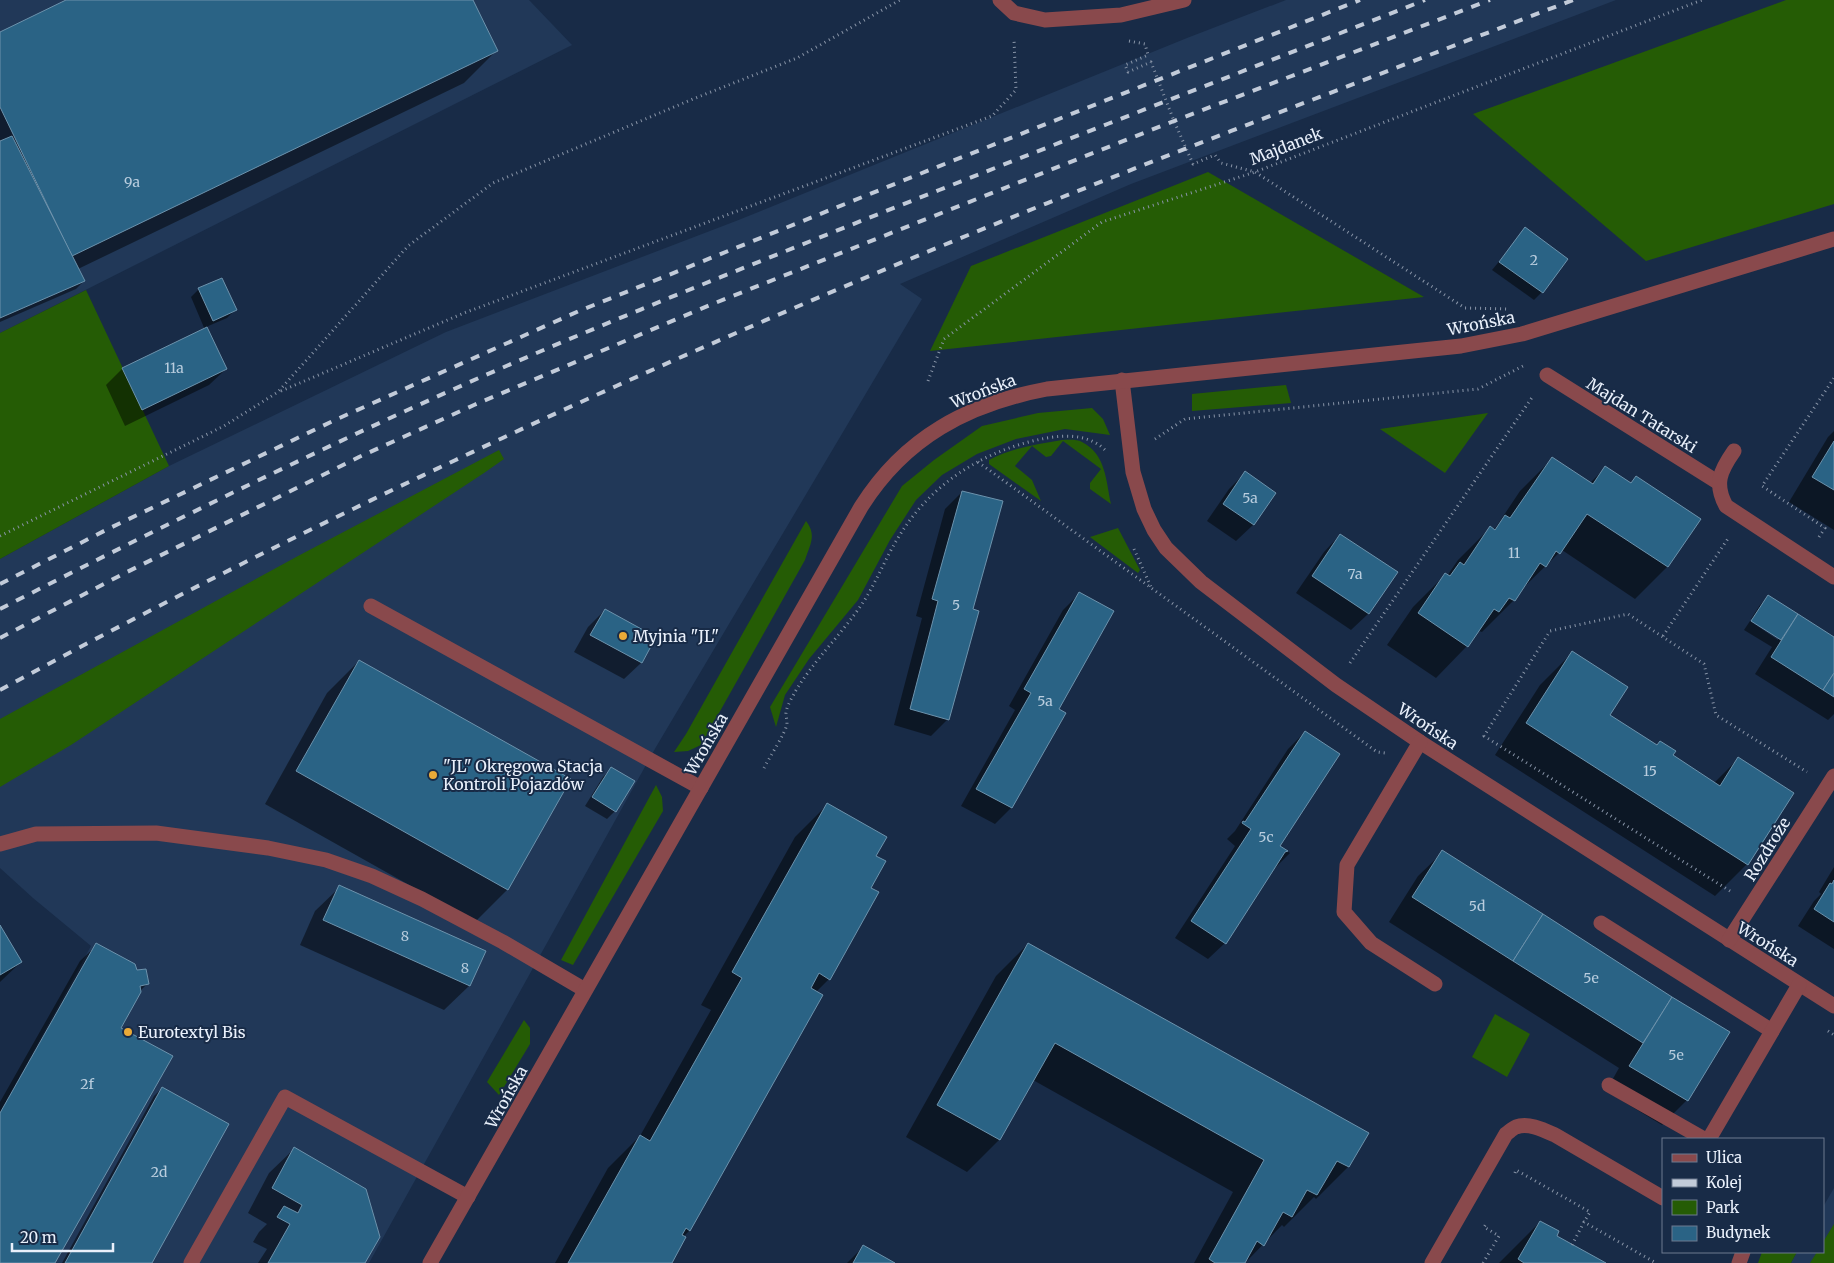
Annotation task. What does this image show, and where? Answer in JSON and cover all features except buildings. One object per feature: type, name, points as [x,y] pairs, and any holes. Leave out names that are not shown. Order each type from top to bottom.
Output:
[{"type":"street","points":[[1000,0],[1014,13],[1045,20],[1121,15],[1184,0]]},
{"type":"street","name":"Wrońska","points":[[430,1263],[861,507],[883,474],[901,456],[945,424],[969,412],[1016,395],[1047,388],[1461,346],[1522,334],[1834,239]]},
{"type":"street","name":"Majdan Tatarski","points":[[1547,375],[1719,483]]},
{"type":"street","name":"Wrońska","points":[[1122,380],[1129,445],[1136,486],[1144,508],[1154,530],[1166,548],[1201,582],[1336,685],[1420,742],[1834,1006]]},
{"type":"street","points":[[1734,451],[1726,462],[1719,483],[1720,494],[1726,506],[1834,577]]},
{"type":"street","points":[[371,606],[701,788]]},
{"type":"street","points":[[1420,742],[1347,865],[1344,912],[1371,943],[1435,984]]},
{"type":"street","name":"Rozdroże","points":[[1729,940],[1831,781]]},
{"type":"street","points":[[0,844],[36,834],[156,833],[268,848],[326,860],[372,876],[422,899],[503,942],[585,990]]},
{"type":"street","points":[[1601,923],[1772,1031]]},
{"type":"street","points":[[1710,1138],[1799,984]]},
{"type":"street","points":[[1609,1085],[1702,1138]]},
{"type":"street","points":[[191,1263],[285,1097],[468,1196]]},
{"type":"street","points":[[1432,1263],[1506,1134],[1516,1127],[1528,1126],[1555,1135],[1662,1197]]},
{"type":"path","points":[[278,392],[408,246],[494,183],[693,99],[797,58],[900,0]]},
{"type":"path","name":"Majdanek","points":[[928,381],[944,339],[1102,222],[1255,172],[1702,0]]},
{"type":"path","points":[[0,536],[224,426],[278,392],[464,313],[992,116],[1016,90],[1014,13]]},
{"type":"path","points":[[1145,44],[1148,55],[1125,65],[1128,72],[1151,62],[1193,164],[1215,155],[1221,163],[1255,172],[1465,308],[1516,309],[1522,334]]},
{"type":"path","points":[[1151,442],[1185,419],[1478,389],[1530,362],[1547,375],[1336,685]]},
{"type":"path","points":[[1817,540],[1825,528],[1762,486],[1834,378]]},
{"type":"path","points":[[764,768],[787,725],[786,714],[788,705],[806,674],[862,604],[914,512],[939,488],[978,462],[1006,448],[1040,439],[1063,436],[1081,437],[1104,448]]},
{"type":"path","points":[[978,462],[1377,752]]},
{"type":"path","points":[[1663,636],[1730,535]]},
{"type":"path","points":[[1752,905],[1484,736],[1550,631],[1628,614],[1704,664],[1716,715],[1831,781]]},
{"type":"path","points":[[1512,1178],[1516,1170],[1590,1212],[1572,1245]]},
{"type":"path","points":[[1483,1263],[1499,1236],[1484,1227],[1489,1219]]},
{"type":"path","points":[[1584,1222],[1656,1263]]},
{"type":"shaded area","points":[[0,0],[529,0],[572,45],[0,333]]},
{"type":"shaded area","points":[[1286,0],[1616,0],[1131,184],[900,284],[922,299],[656,747],[369,1263],[0,1263],[0,1112],[91,946],[0,868],[0,559],[169,466],[446,332],[736,221],[1187,38]]},
{"type":"shaded area","points":[[1834,1188],[1834,1263],[1791,1263],[1796,1253],[1824,1253],[1824,1205]]},
{"type":"green space","points":[[1786,0],[1834,0],[1834,204],[1646,261],[1473,114]]},
{"type":"green space","points":[[1208,172],[1424,297],[930,351],[971,266]]},
{"type":"green space","points":[[86,290],[169,466],[0,559],[0,333]]},
{"type":"green space","points":[[1286,385],[1291,403],[1192,411],[1192,394]]},
{"type":"green space","points":[[1092,408],[1103,419],[1110,435],[1065,429],[1016,439],[977,454],[942,475],[916,500],[890,540],[858,600],[809,659],[785,695],[776,727],[770,707],[902,486],[934,460],[982,426],[1038,413]]},
{"type":"green space","points":[[1488,413],[1445,473],[1380,429]]},
{"type":"green space","points":[[1062,440],[1080,441],[1090,447],[1096,454],[1104,469],[1111,504],[1090,489],[1090,483],[1101,469],[1063,441],[1051,456],[1046,457],[1032,446],[1015,466],[1032,480],[1041,501],[989,464],[989,460],[1016,449]]},
{"type":"green space","points":[[499,450],[504,459],[484,473],[71,745],[0,787],[0,719],[298,556]]},
{"type":"green space","points":[[806,521],[812,536],[805,560],[701,745],[688,751],[674,752],[686,734]]},
{"type":"green space","points":[[1118,528],[1140,570],[1138,573],[1090,537]]},
{"type":"green space","points":[[656,785],[662,797],[663,811],[573,965],[561,960]]},
{"type":"green space","points":[[1495,1014],[1530,1034],[1507,1077],[1472,1057]]},
{"type":"green space","points":[[524,1020],[530,1028],[530,1044],[499,1095],[487,1082]]},
{"type":"green space","points":[[1834,1224],[1834,1263],[1810,1263],[1816,1253],[1824,1253],[1824,1240]]},
{"type":"green space","points":[[1762,1253],[1796,1253],[1791,1263],[1758,1263]]},
{"type":"railway","points":[[0,584],[108,529],[335,420],[579,311],[1360,0]]},
{"type":"railway","points":[[0,609],[288,466],[513,363],[866,219],[1425,0]]},
{"type":"railway","points":[[0,638],[123,574],[359,457],[474,405],[710,305],[1174,121],[1490,0]]},
{"type":"railway","points":[[0,690],[206,582],[416,479],[521,429],[734,334],[1023,213],[1573,0]]},
{"type":"place","name":"Myjnia \"JL\"","points":[[623,636]]},
{"type":"place","name":"\"JL\" Okręgowa Stacja Kontroli Pojazdów","points":[[433,775]]},
{"type":"place","name":"Eurotextyl Bis","points":[[128,1032]]}]
